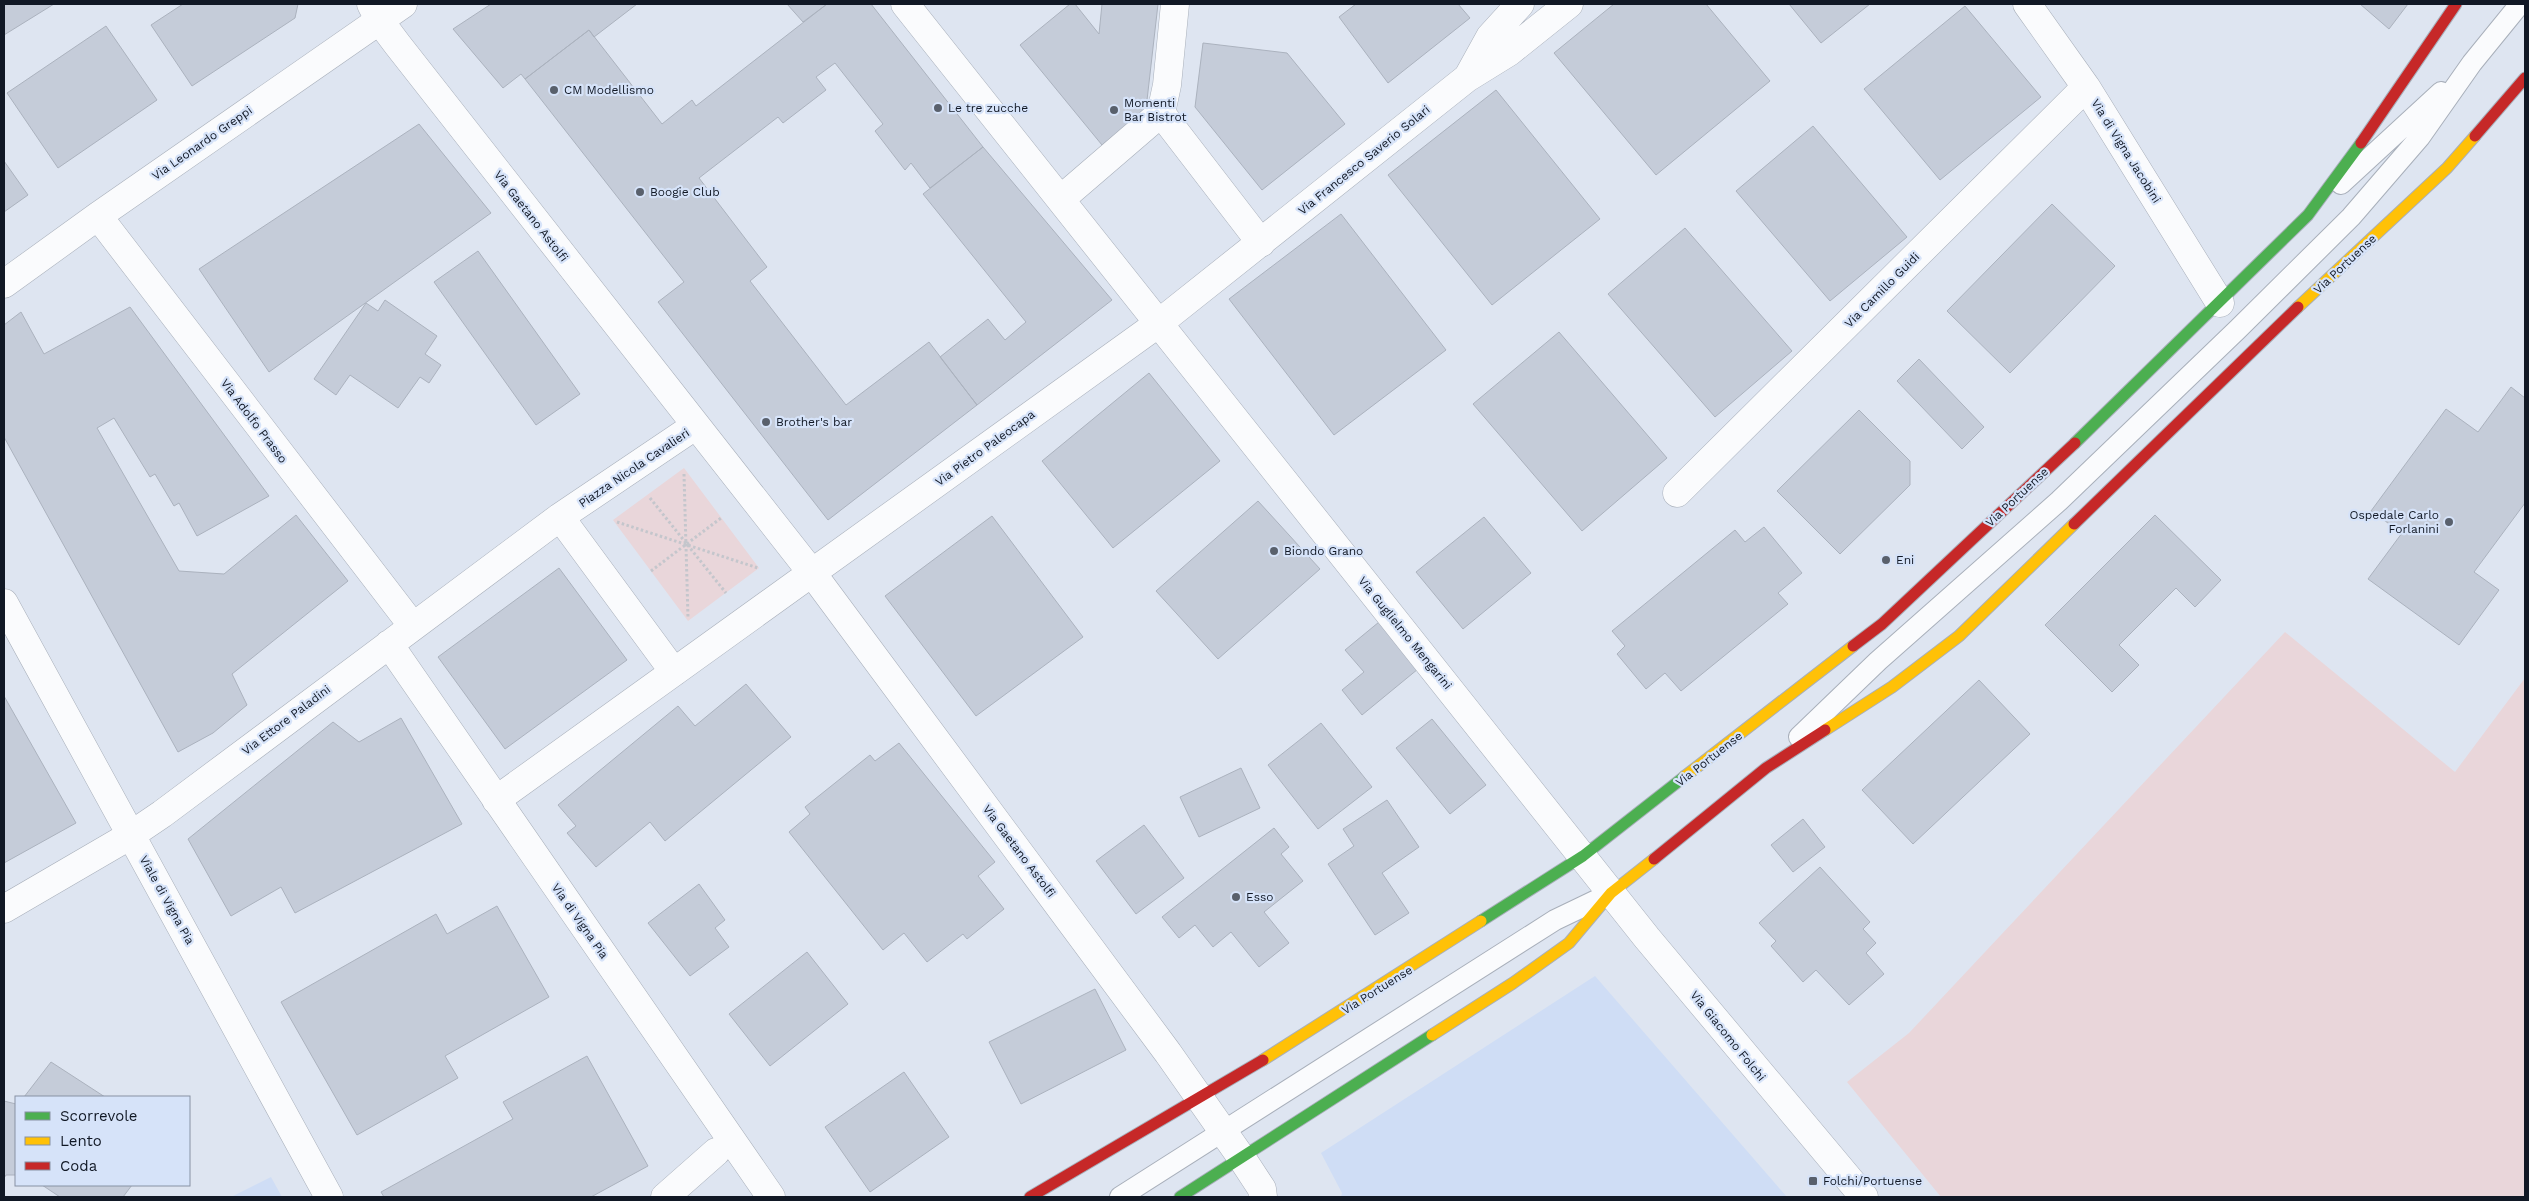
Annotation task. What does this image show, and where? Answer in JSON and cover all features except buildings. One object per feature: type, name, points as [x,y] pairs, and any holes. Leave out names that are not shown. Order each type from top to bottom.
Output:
[{"type":"main road","name":"Via Portuense","points":[[1180,1197],[1513,983],[1569,943],[1596,874],[1882,624],[2108,412],[2308,215],[2357,148],[2456,4]]},
{"type":"main road","name":"Via Portuense","points":[[1030,1197],[1277,1052],[1596,874],[1892,687],[1959,636],[2290,315],[2447,168],[2525,78]]},
{"type":"street","name":"Via Leonardo Greppi","points":[[4,284],[375,12],[403,4]]},
{"type":"street","points":[[905,4],[1061,199],[1161,113],[1167,85],[1174,4]]},
{"type":"street","name":"Via Francesco Saverio Solari","points":[[1467,78],[1490,38],[1520,4]]},
{"type":"street","name":"Via Francesco Saverio Solari","points":[[1159,323],[1467,78],[1509,52],[1569,4]]},
{"type":"street","name":"Via di Vigna Jacobini","points":[[2027,4],[2086,86],[2220,303]]},
{"type":"street","name":"Via Gaetano Astolfi","points":[[375,12],[695,426]]},
{"type":"street","name":"Via Camillo Guidi","points":[[1677,493],[2086,86]]},
{"type":"street","points":[[1161,113],[1261,243]]},
{"type":"street","name":"Via Guglielmo Mengarini","points":[[1061,199],[1596,874]]},
{"type":"street","name":"Via Adolfo Prasso","points":[[98,216],[412,625]]},
{"type":"street","name":"Via Pietro Paleocapa","points":[[812,573],[1159,323]]},
{"type":"street","name":"Piazza Nicola Cavalieri","points":[[560,518],[695,426],[753,496],[812,573]]},
{"type":"street","points":[[560,518],[674,672]]},
{"type":"street","name":"Via Ettore Paladini","points":[[4,909],[131,835],[412,625],[560,518]]},
{"type":"street","name":"Via Gaetano Astolfi","points":[[812,573],[1200,1097],[1223,1131]]},
{"type":"street","points":[[496,800],[812,573]]},
{"type":"street","name":"Viale di Vigna Pia","points":[[4,603],[329,1197]]},
{"type":"street","name":"Via di Vigna Pia","points":[[389,644],[771,1197]]},
{"type":"street","name":"Via Giacomo Folchi","points":[[1596,874],[1733,1043],[1864,1197]]},
{"type":"street","points":[[1223,1131],[1262,1189],[1263,1197]]},
{"type":"street","points":[[665,1197],[716,1152]]},
{"type":"lane","name":"Via Portuense","points":[[1766,768],[1878,661],[2059,501],[2351,217],[2420,137],[2472,63],[2520,4]]},
{"type":"lane","name":"Via Portuense","points":[[2308,215],[2472,63]]},
{"type":"lane","name":"Via Portuense","points":[[1120,1197],[1555,920],[1596,874]]},
{"type":"path","points":[[684,468],[688,621]]},
{"type":"path","points":[[648,495],[726,593]]},
{"type":"path","points":[[652,571],[721,518]]},
{"type":"path","points":[[613,520],[759,568]]},
{"type":"shaded area","points":[[684,468],[759,568],[688,621],[613,520]]},
{"type":"shaded area","points":[[2285,632],[2455,772],[2525,678],[2525,1197],[1941,1197],[1847,1082],[1909,1033]]},
{"type":"shaded area","points":[[1595,976],[1787,1197],[1341,1197],[1342,1193],[1321,1153]]},
{"type":"shaded area","points":[[271,1177],[282,1197],[231,1197]]},
{"type":"traffic: fast","points":[[2075,443],[2308,215],[2361,143]]},
{"type":"traffic: fast","points":[[1481,921],[1583,856],[1684,777]]},
{"type":"traffic: fast","points":[[1180,1197],[1432,1035]]},
{"type":"traffic: slow","points":[[2298,307],[2447,168],[2475,136]]},
{"type":"traffic: slow","points":[[1825,730],[1892,687],[1959,636],[2074,524]]},
{"type":"traffic: slow","points":[[1684,777],[1853,646]]},
{"type":"traffic: slow","points":[[1432,1035],[1513,983],[1569,943],[1611,893],[1654,859]]},
{"type":"traffic: slow","points":[[1263,1060],[1481,921]]},
{"type":"traffic: jam","points":[[2361,143],[2456,4]]},
{"type":"traffic: jam","points":[[2475,136],[2525,78]]},
{"type":"traffic: jam","points":[[2074,524],[2298,307]]},
{"type":"traffic: jam","points":[[1853,646],[1882,624],[2075,443]]},
{"type":"traffic: jam","points":[[1654,859],[1766,768],[1825,730]]},
{"type":"traffic: jam","points":[[1030,1197],[1263,1060]]},
{"type":"place","name":"CM Modellismo","points":[[554,90]]},
{"type":"place","name":"Le tre zucche","points":[[938,108]]},
{"type":"place","name":"Momenti Bar Bistrot","points":[[1114,110]]},
{"type":"place","name":"Boogie Club","points":[[640,192]]},
{"type":"place","name":"Brother's bar","points":[[766,422]]},
{"type":"place","name":"Ospedale Carlo Forlanini","points":[[2449,522]]},
{"type":"place","name":"Biondo Grano","points":[[1274,551]]},
{"type":"place","name":"Eni","points":[[1886,560]]},
{"type":"place","name":"Esso","points":[[1236,897]]},
{"type":"place","name":"Folchi/Portuense","points":[[1813,1181]]}]
